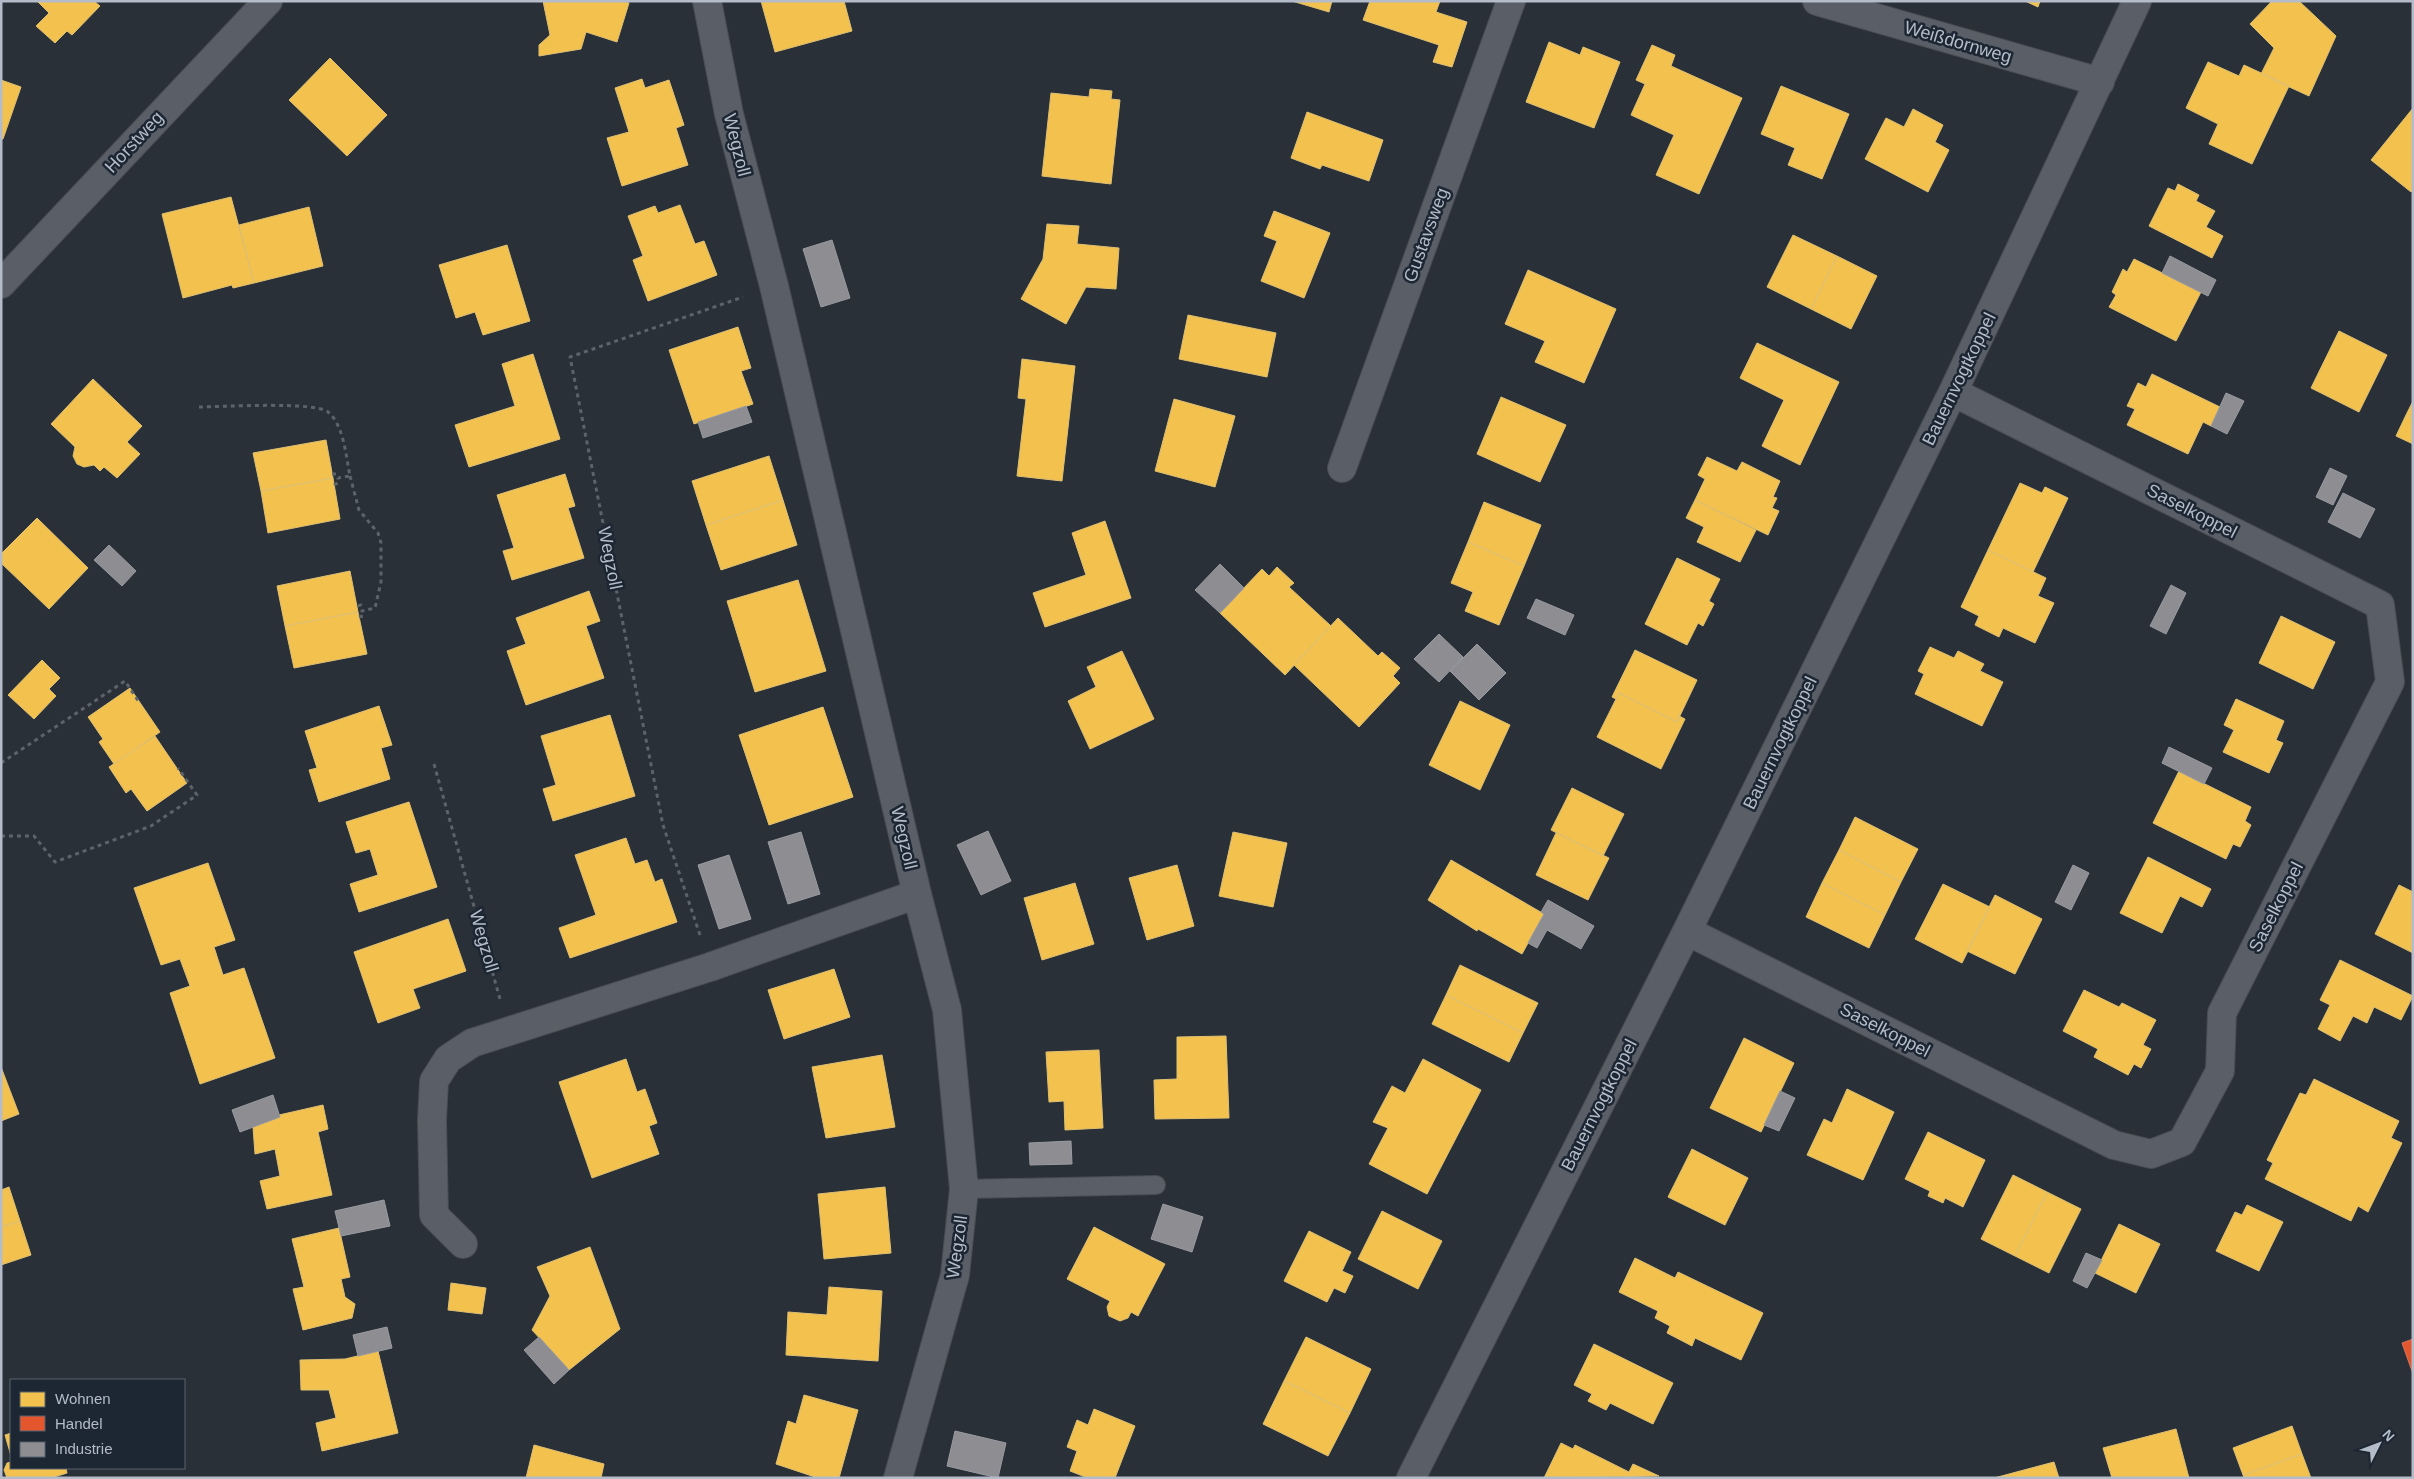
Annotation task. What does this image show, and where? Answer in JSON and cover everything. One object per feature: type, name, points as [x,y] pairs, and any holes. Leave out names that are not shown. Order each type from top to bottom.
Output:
[{"type":"street","name":"Horstweg","points":[[1,284],[268,1]]},
{"type":"street","name":"Wegzoll","points":[[708,1],[729,114],[774,286],[947,1010],[964,1189],[955,1275],[898,1478]]},
{"type":"street","name":"Gustavsweg","points":[[1342,468],[1511,1]]},
{"type":"street","name":"Weißdornweg","points":[[1816,1],[2100,82]]},
{"type":"street","name":"Bauernvogtkoppel","points":[[1411,1478],[1687,931],[1953,392],[2137,1]]},
{"type":"street","name":"Saselkoppel","points":[[1687,931],[2114,1145],[2151,1154],[2182,1142],[2220,1071],[2222,1013],[2390,682],[2380,605],[1953,392]]},
{"type":"street","name":"Wegzoll","points":[[463,1244],[434,1215],[432,1120],[434,1081],[448,1059],[472,1043],[710,967],[918,894]]},
{"type":"lane","points":[[964,1189],[1156,1185]]},
{"type":"path","name":"Wegzoll","points":[[710,967],[663,825],[570,357],[774,286]]},
{"type":"path","points":[[199,407],[308,406],[327,411],[338,425],[359,510],[378,533],[383,553],[381,582],[375,608],[362,611]]},
{"type":"path","points":[[332,474],[336,474],[338,478],[338,484],[334,485]]},
{"type":"path","points":[[338,478],[350,476]]},
{"type":"path","points":[[357,606],[361,605],[363,616],[360,617]]},
{"type":"path","points":[[1,763],[125,681],[139,702]]},
{"type":"path","name":"Wegzoll","points":[[434,764],[509,1031]]},
{"type":"path","points":[[1,836],[34,836],[55,862],[151,826],[197,795],[178,768]]},
{"type":"building: Wohnen","points":[[37,1],[94,1],[100,6],[72,35],[67,31],[55,43],[36,26],[49,13]]},
{"type":"building: Wohnen","points":[[543,1],[622,1],[629,3],[617,42],[586,32],[581,49],[539,56],[539,45],[550,35]]},
{"type":"building: Wohnen","points":[[761,1],[844,1],[852,31],[775,52]]},
{"type":"building: Wohnen","points":[[1292,1],[1332,1],[1329,12]]},
{"type":"building: Wohnen","points":[[1370,1],[1440,1],[1436,12],[1467,22],[1452,67],[1433,62],[1439,45],[1363,20]]},
{"type":"building: Wohnen","points":[[2025,1],[2040,1],[2038,7]]},
{"type":"building: Wohnen","points":[[2272,1],[2299,1],[2336,36],[2309,96],[2261,74],[2274,48],[2250,24]]},
{"type":"building: Wohnen","points":[[1549,42],[1580,55],[1583,47],[1620,62],[1594,128],[1526,102]]},
{"type":"building: Wohnen","points":[[1652,45],[1675,55],[1671,66],[1742,98],[1699,194],[1656,175],[1674,135],[1631,115],[1645,84],[1636,80]]},
{"type":"building: Wohnen","points":[[330,58],[387,115],[347,156],[289,100]]},
{"type":"building: Wohnen","points":[[2208,62],[2239,76],[2244,65],[2289,86],[2252,164],[2209,144],[2218,124],[2186,108]]},
{"type":"building: Wohnen","points":[[642,79],[645,88],[669,80],[684,125],[676,128],[688,165],[622,186],[607,138],[629,132],[615,88]]},
{"type":"building: Wohnen","points":[[1,80],[21,87],[3,139],[1,139]]},
{"type":"building: Wohnen","points":[[1781,86],[1849,114],[1822,179],[1788,165],[1795,148],[1761,134]]},
{"type":"building: Wohnen","points":[[1090,89],[1112,91],[1111,99],[1120,100],[1111,184],[1042,176],[1051,93],[1089,97]]},
{"type":"building: Wohnen","points":[[2413,108],[2413,190],[2411,192],[2371,160]]},
{"type":"building: Wohnen","points":[[1913,109],[1943,125],[1935,142],[1949,150],[1928,192],[1865,159],[1886,118],[1904,127]]},
{"type":"building: Wohnen","points":[[1307,112],[1383,140],[1369,181],[1322,165],[1320,169],[1291,158]]},
{"type":"building: Wohnen","points":[[2178,184],[2199,195],[2196,201],[2215,211],[2206,227],[2223,236],[2212,258],[2149,226],[2168,188],[2175,191]]},
{"type":"building: Wohnen","points":[[231,197],[254,283],[233,288],[232,285],[183,298],[162,214]]},
{"type":"building: Wohnen","points":[[680,205],[695,244],[704,241],[717,275],[648,301],[633,260],[643,256],[628,216],[655,206],[658,213]]},
{"type":"building: Wohnen","points":[[309,207],[323,266],[254,283],[239,225]]},
{"type":"building: Wohnen","points":[[1274,211],[1330,233],[1304,298],[1261,281],[1277,241],[1264,236]]},
{"type":"building: Wohnen","points":[[1047,224],[1079,226],[1077,244],[1119,248],[1116,289],[1086,287],[1066,324],[1021,299],[1043,259]]},
{"type":"building: Wohnen","points":[[1793,235],[1837,256],[1811,309],[1767,287]]},
{"type":"building: Wohnen","points":[[507,245],[530,321],[483,335],[475,312],[456,318],[439,265]]},
{"type":"building: Wohnen","points":[[1837,256],[1877,276],[1851,329],[1811,309]]},
{"type":"building: Wohnen","points":[[2134,259],[2201,292],[2176,341],[2109,307],[2116,295],[2112,292],[2123,269],[2127,272]]},
{"type":"building: Wohnen","points":[[1528,270],[1616,309],[1584,383],[1535,362],[1545,341],[1505,324]]},
{"type":"building: Wohnen","points":[[1188,315],[1276,333],[1267,377],[1179,359]]},
{"type":"building: Wohnen","points":[[738,327],[751,368],[741,371],[753,404],[694,424],[669,350]]},
{"type":"building: Wohnen","points":[[2339,331],[2387,355],[2359,412],[2311,388]]},
{"type":"building: Wohnen","points":[[1757,343],[1839,382],[1800,465],[1762,446],[1784,400],[1740,378]]},
{"type":"building: Wohnen","points":[[533,354],[560,439],[469,467],[455,425],[515,406],[502,364]]},
{"type":"building: Wohnen","points":[[1022,359],[1075,366],[1062,481],[1017,476],[1026,399],[1018,398]]},
{"type":"building: Wohnen","points":[[2152,374],[2220,407],[2211,426],[2203,422],[2188,454],[2127,425],[2135,409],[2127,406],[2138,383],[2146,387]]},
{"type":"building: Wohnen","points":[[93,379],[142,426],[127,442],[140,454],[117,478],[104,467],[100,471],[94,465],[84,467],[77,464],[73,456],[75,447],[51,424]]},
{"type":"building: Wohnen","points":[[1501,397],[1566,425],[1540,482],[1477,454]]},
{"type":"building: Wohnen","points":[[1174,399],[1235,416],[1215,487],[1155,471]]},
{"type":"building: Wohnen","points":[[2413,401],[2413,419],[2406,415]]},
{"type":"building: Wohnen","points":[[2406,415],[2413,419],[2413,444],[2396,436]]},
{"type":"building: Wohnen","points":[[326,440],[333,478],[261,491],[253,453]]},
{"type":"building: Wohnen","points":[[769,456],[783,500],[706,525],[692,481]]},
{"type":"building: Wohnen","points":[[1707,457],[1737,471],[1742,462],[1780,481],[1773,497],[1777,498],[1772,508],[1779,511],[1768,535],[1695,500],[1705,479],[1698,475]]},
{"type":"building: Wohnen","points":[[565,474],[575,506],[568,508],[584,558],[512,580],[503,551],[514,548],[497,495]]},
{"type":"building: Wohnen","points":[[333,478],[340,519],[268,533],[261,491]]},
{"type":"building: Wohnen","points":[[2020,483],[2042,493],[2045,487],[2068,498],[2033,572],[1988,550]]},
{"type":"building: Wohnen","points":[[783,500],[797,545],[721,570],[706,525]]},
{"type":"building: Wohnen","points":[[1695,500],[1756,530],[1740,562],[1697,542],[1704,527],[1686,518]]},
{"type":"building: Wohnen","points":[[1484,502],[1541,525],[1524,566],[1468,542]]},
{"type":"building: Wohnen","points":[[37,518],[88,568],[49,609],[1,563],[1,554]]},
{"type":"building: Wohnen","points":[[1105,521],[1131,598],[1045,627],[1033,593],[1086,575],[1072,533]]},
{"type":"building: Wohnen","points":[[1468,542],[1524,566],[1499,625],[1465,611],[1473,592],[1451,583]]},
{"type":"building: Wohnen","points":[[1988,550],[2046,578],[2038,596],[2054,603],[2035,643],[2003,628],[1999,637],[1975,625],[1979,616],[1961,607]]},
{"type":"building: Wohnen","points":[[1677,558],[1720,579],[1709,601],[1714,604],[1703,626],[1698,623],[1687,645],[1645,624]]},
{"type":"building: Wohnen","points":[[1277,567],[1294,583],[1289,587],[1331,626],[1285,675],[1220,613],[1262,569],[1269,576]]},
{"type":"building: Wohnen","points":[[350,571],[358,612],[285,626],[277,586]]},
{"type":"building: Wohnen","points":[[798,580],[826,671],[755,692],[727,601]]},
{"type":"building: Wohnen","points":[[589,591],[600,621],[586,626],[604,678],[526,705],[507,651],[526,644],[516,618]]},
{"type":"building: Wohnen","points":[[358,612],[367,654],[294,668],[285,626]]},
{"type":"building: Wohnen","points":[[2281,616],[2335,642],[2313,689],[2259,663]]},
{"type":"building: Wohnen","points":[[1338,618],[1378,656],[1382,652],[1400,668],[1393,676],[1400,683],[1359,727],[1294,665]]},
{"type":"building: Wohnen","points":[[1930,647],[1954,658],[1958,651],[1984,664],[1980,671],[2003,682],[1982,726],[1915,694],[1924,674],[1918,671]]},
{"type":"building: Wohnen","points":[[1635,650],[1697,680],[1677,722],[1619,693],[1616,699],[1612,697]]},
{"type":"building: Wohnen","points":[[1122,651],[1154,719],[1090,749],[1068,701],[1096,687],[1087,667]]},
{"type":"building: Wohnen","points":[[42,660],[60,678],[49,689],[56,696],[34,719],[8,695]]},
{"type":"building: Wohnen","points":[[130,688],[160,732],[114,764],[99,742],[103,739],[88,717]]},
{"type":"building: Wohnen","points":[[1619,693],[1677,722],[1679,716],[1685,719],[1661,769],[1597,737]]},
{"type":"building: Wohnen","points":[[2236,699],[2284,721],[2276,740],[2283,743],[2269,773],[2223,752],[2234,730],[2224,725]]},
{"type":"building: Wohnen","points":[[1460,701],[1510,725],[1480,790],[1429,765]]},
{"type":"building: Wohnen","points":[[379,706],[392,745],[381,748],[390,779],[319,802],[309,770],[317,768],[305,731]]},
{"type":"building: Wohnen","points":[[823,707],[853,797],[769,825],[739,735]]},
{"type":"building: Wohnen","points":[[610,715],[635,796],[553,821],[543,789],[556,785],[541,736]]},
{"type":"building: Wohnen","points":[[155,736],[187,783],[147,811],[131,789],[126,793],[109,767]]},
{"type":"building: Wohnen","points":[[2179,771],[2251,807],[2245,821],[2251,825],[2240,847],[2233,844],[2226,859],[2153,823]]},
{"type":"building: Wohnen","points":[[1572,788],[1624,814],[1603,856],[1551,830]]},
{"type":"building: Wohnen","points":[[409,802],[437,887],[359,912],[350,884],[378,875],[370,849],[356,853],[346,822]]},
{"type":"building: Wohnen","points":[[1855,817],[1918,849],[1901,882],[1839,850]]},
{"type":"building: Wohnen","points":[[1233,832],[1287,843],[1273,907],[1219,896]]},
{"type":"building: Wohnen","points":[[1556,833],[1609,858],[1588,900],[1536,875]]},
{"type":"building: Wohnen","points":[[626,838],[635,864],[647,860],[655,882],[662,879],[677,922],[570,958],[559,928],[596,915],[575,855]]},
{"type":"building: Wohnen","points":[[1839,850],[1901,882],[1885,915],[1822,883]]},
{"type":"building: Wohnen","points":[[2148,857],[2211,889],[2202,907],[2180,896],[2162,933],[2120,913]]},
{"type":"building: Wohnen","points":[[1451,860],[1544,914],[1522,954],[1478,929],[1477,931],[1428,900]]},
{"type":"building: Wohnen","points":[[208,863],[235,940],[214,947],[223,975],[244,968],[275,1058],[200,1084],[170,993],[190,986],[180,959],[161,965],[134,888]]},
{"type":"building: Wohnen","points":[[1177,865],[1194,926],[1147,940],[1129,878]]},
{"type":"building: Wohnen","points":[[1075,883],[1094,944],[1042,960],[1024,898]]},
{"type":"building: Wohnen","points":[[1822,883],[1885,915],[1869,948],[1806,917]]},
{"type":"building: Wohnen","points":[[1943,884],[1990,907],[1962,963],[1915,939]]},
{"type":"building: Wohnen","points":[[2399,885],[2413,892],[2413,953],[2375,934]]},
{"type":"building: Wohnen","points":[[1995,895],[2042,919],[2015,974],[1967,951]]},
{"type":"building: Wohnen","points":[[448,919],[466,971],[413,989],[420,1008],[378,1023],[354,952]]},
{"type":"building: Wohnen","points":[[2340,960],[2413,996],[2401,1020],[2374,1007],[2367,1023],[2353,1016],[2340,1041],[2318,1029],[2330,1005],[2320,1000]]},
{"type":"building: Wohnen","points":[[1460,965],[1538,1003],[1523,1033],[1446,995]]},
{"type":"building: Wohnen","points":[[834,969],[850,1017],[784,1039],[768,990]]},
{"type":"building: Wohnen","points":[[2084,990],[2119,1007],[2122,1003],[2156,1020],[2143,1045],[2151,1049],[2141,1068],[2134,1064],[2128,1075],[2094,1057],[2098,1049],[2063,1031]]},
{"type":"building: Wohnen","points":[[1446,995],[1523,1033],[1509,1062],[1432,1024]]},
{"type":"building: Wohnen","points":[[1226,1036],[1229,1118],[1155,1119],[1154,1080],[1177,1079],[1177,1037]]},
{"type":"building: Wohnen","points":[[1744,1038],[1794,1063],[1761,1132],[1710,1108]]},
{"type":"building: Wohnen","points":[[1099,1050],[1103,1128],[1065,1130],[1064,1101],[1049,1102],[1046,1052]]},
{"type":"building: Wohnen","points":[[882,1055],[895,1127],[826,1138],[812,1067]]},
{"type":"building: Wohnen","points":[[626,1059],[637,1092],[645,1089],[657,1123],[649,1126],[659,1154],[592,1178],[559,1082]]},
{"type":"building: Wohnen","points":[[1423,1059],[1481,1090],[1427,1194],[1369,1164],[1388,1128],[1373,1122],[1392,1086],[1405,1093]]},
{"type":"building: Wohnen","points":[[1,1067],[19,1114],[1,1121]]},
{"type":"building: Wohnen","points":[[2314,1079],[2399,1121],[2391,1138],[2402,1143],[2368,1212],[2358,1206],[2351,1221],[2265,1179],[2273,1163],[2267,1160],[2300,1093],[2306,1095]]},
{"type":"building: Wohnen","points":[[1847,1089],[1894,1112],[1863,1180],[1807,1155],[1824,1119],[1832,1123]]},
{"type":"building: Wohnen","points":[[323,1105],[328,1129],[318,1132],[332,1195],[267,1209],[260,1181],[280,1176],[275,1149],[255,1154],[253,1127],[280,1117],[279,1115]]},
{"type":"building: Wohnen","points":[[1928,1132],[1985,1160],[1963,1207],[1945,1198],[1943,1203],[1928,1196],[1930,1191],[1905,1179]]},
{"type":"building: Wohnen","points":[[1692,1149],[1748,1178],[1725,1225],[1668,1197]]},
{"type":"building: Wohnen","points":[[2013,1175],[2047,1192],[2015,1256],[1981,1239]]},
{"type":"building: Wohnen","points":[[9,1187],[20,1221],[1,1227],[1,1190]]},
{"type":"building: Wohnen","points":[[885,1187],[891,1253],[824,1259],[818,1194]]},
{"type":"building: Wohnen","points":[[2047,1192],[2081,1209],[2049,1273],[2015,1256]]},
{"type":"building: Wohnen","points":[[2247,1205],[2283,1222],[2259,1271],[2216,1251],[2235,1212],[2242,1215]]},
{"type":"building: Wohnen","points":[[1382,1211],[1442,1241],[1418,1289],[1358,1259]]},
{"type":"building: Wohnen","points":[[20,1221],[31,1255],[1,1265],[1,1227]]},
{"type":"building: Wohnen","points":[[2119,1224],[2160,1244],[2136,1293],[2095,1273]]},
{"type":"building: Wohnen","points":[[1094,1227],[1165,1264],[1138,1316],[1131,1312],[1128,1318],[1120,1321],[1109,1316],[1107,1307],[1110,1301],[1067,1279]]},
{"type":"building: Wohnen","points":[[339,1228],[350,1277],[341,1279],[345,1297],[355,1304],[352,1318],[303,1330],[293,1289],[304,1287],[292,1239]]},
{"type":"building: Wohnen","points":[[1309,1231],[1351,1252],[1342,1271],[1353,1276],[1345,1293],[1334,1288],[1327,1302],[1284,1281]]},
{"type":"building: Wohnen","points":[[590,1247],[620,1329],[569,1370],[532,1330],[550,1296],[537,1267]]},
{"type":"building: Wohnen","points":[[1635,1258],[1675,1278],[1678,1272],[1763,1313],[1741,1360],[1695,1338],[1692,1346],[1667,1333],[1670,1326],[1655,1318],[1658,1311],[1619,1292]]},
{"type":"building: Wohnen","points":[[451,1283],[486,1288],[482,1314],[448,1310]]},
{"type":"building: Wohnen","points":[[829,1287],[882,1291],[878,1361],[786,1355],[788,1312],[827,1315]]},
{"type":"building: Wohnen","points":[[1306,1337],[1371,1369],[1350,1413],[1284,1381]]},
{"type":"building: Wohnen","points":[[1594,1344],[1673,1383],[1653,1424],[1610,1403],[1606,1410],[1588,1401],[1592,1394],[1574,1385]]},
{"type":"building: Wohnen","points":[[378,1351],[398,1433],[322,1451],[316,1423],[336,1418],[329,1390],[301,1390],[300,1360],[345,1359]]},
{"type":"building: Wohnen","points":[[1284,1381],[1350,1413],[1328,1456],[1263,1424]]},
{"type":"building: Wohnen","points":[[804,1395],[858,1410],[839,1478],[818,1478],[776,1464],[788,1421],[796,1424]]},
{"type":"building: Wohnen","points":[[1094,1409],[1135,1426],[1115,1478],[1088,1478],[1070,1471],[1077,1451],[1067,1447],[1077,1420],[1088,1425]]},
{"type":"building: Wohnen","points":[[2292,1426],[2302,1454],[2243,1475],[2233,1448]]},
{"type":"building: Wohnen","points":[[2176,1429],[2189,1478],[2112,1478],[2103,1448]]},
{"type":"building: Wohnen","points":[[10,1433],[10,1452],[5,1435]]},
{"type":"building: Wohnen","points":[[1561,1443],[1573,1449],[1575,1445],[1629,1472],[1633,1464],[1659,1476],[1544,1478]]},
{"type":"building: Wohnen","points":[[534,1445],[604,1464],[601,1478],[526,1478]]},
{"type":"building: Wohnen","points":[[2302,1454],[2311,1478],[2244,1478],[2243,1475]]},
{"type":"building: Wohnen","points":[[10,1462],[10,1469],[66,1469],[67,1473],[51,1478],[7,1478],[4,1470],[7,1463]]},
{"type":"building: Wohnen","points":[[2054,1462],[2059,1478],[1994,1478]]},
{"type":"building: Handel","points":[[2413,1339],[2413,1374],[2402,1343]]},
{"type":"building: Industrie","points":[[832,240],[850,298],[821,307],[803,249]]},
{"type":"building: Industrie","points":[[2170,256],[2216,280],[2208,296],[2162,273]]},
{"type":"building: Industrie","points":[[2226,393],[2244,401],[2227,434],[2211,426]]},
{"type":"building: Industrie","points":[[746,406],[752,422],[703,438],[698,422]]},
{"type":"building: Industrie","points":[[2330,468],[2347,476],[2333,505],[2316,497]]},
{"type":"building: Industrie","points":[[2343,493],[2375,509],[2360,538],[2328,522]]},
{"type":"building: Industrie","points":[[109,545],[136,571],[122,586],[94,560]]},
{"type":"building: Industrie","points":[[1220,564],[1244,588],[1220,613],[1195,590]]},
{"type":"building: Industrie","points":[[2171,585],[2186,593],[2166,634],[2150,626]]},
{"type":"building: Industrie","points":[[1536,599],[1574,615],[1565,635],[1527,618]]},
{"type":"building: Industrie","points":[[1439,634],[1463,657],[1439,682],[1414,659]]},
{"type":"building: Industrie","points":[[1477,644],[1506,673],[1479,700],[1450,671]]},
{"type":"building: Industrie","points":[[2169,747],[2212,768],[2204,784],[2162,763]]},
{"type":"building: Industrie","points":[[988,831],[1011,881],[981,895],[957,845]]},
{"type":"building: Industrie","points":[[801,832],[820,894],[788,904],[768,842]]},
{"type":"building: Industrie","points":[[729,855],[751,919],[719,929],[698,865]]},
{"type":"building: Industrie","points":[[2073,865],[2089,873],[2071,910],[2055,902]]},
{"type":"building: Industrie","points":[[1548,900],[1594,926],[1581,949],[1547,930],[1537,948],[1528,943],[1544,914],[1541,912]]},
{"type":"building: Industrie","points":[[1780,1091],[1795,1098],[1779,1131],[1764,1125]]},
{"type":"building: Industrie","points":[[273,1095],[280,1117],[240,1132],[232,1110]]},
{"type":"building: Industrie","points":[[1071,1141],[1072,1164],[1030,1165],[1029,1143]]},
{"type":"building: Industrie","points":[[384,1200],[390,1226],[341,1236],[335,1211]]},
{"type":"building: Industrie","points":[[1163,1204],[1203,1217],[1192,1252],[1151,1239]]},
{"type":"building: Industrie","points":[[2086,1253],[2102,1260],[2087,1288],[2073,1281]]},
{"type":"building: Industrie","points":[[387,1327],[392,1348],[358,1356],[353,1335]]},
{"type":"building: Industrie","points":[[539,1337],[569,1370],[554,1384],[524,1350]]},
{"type":"building: Industrie","points":[[955,1431],[1006,1443],[998,1478],[947,1466]]}]
